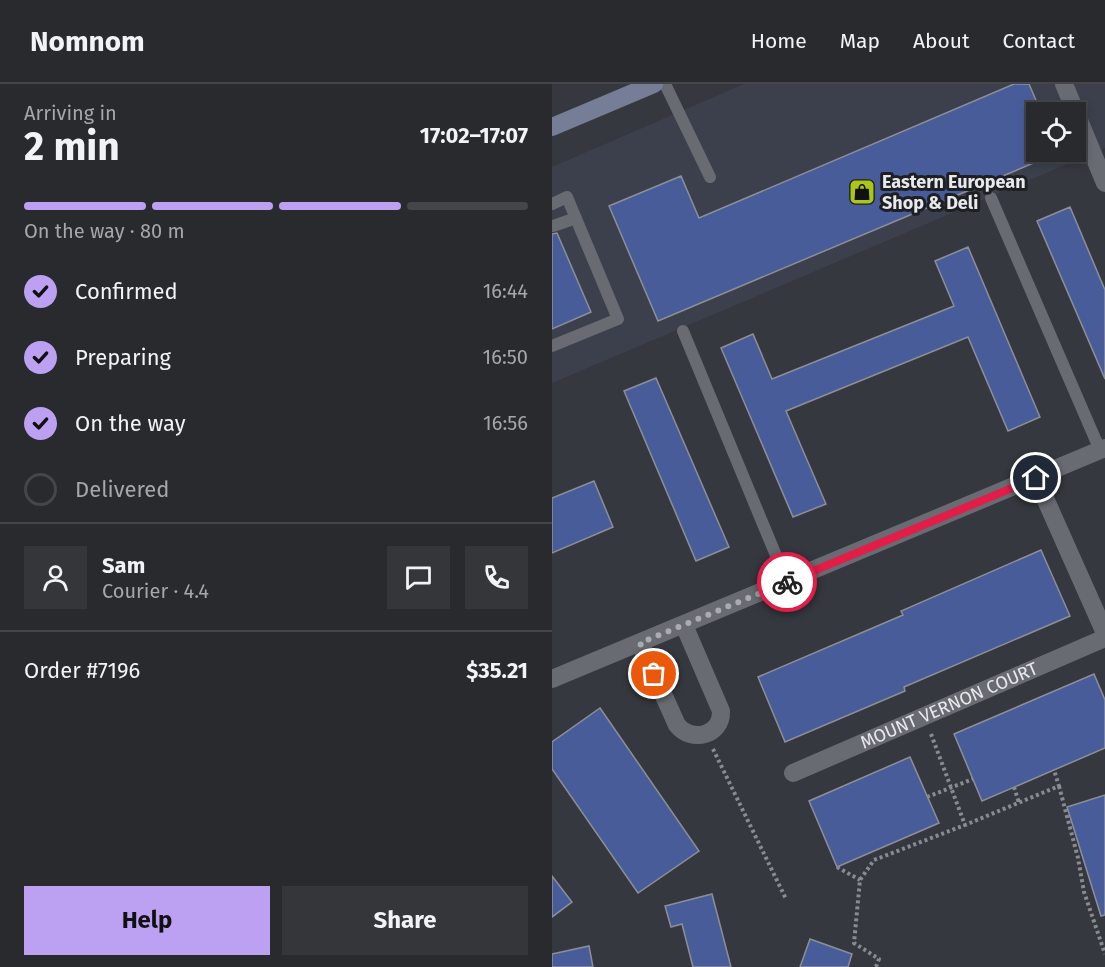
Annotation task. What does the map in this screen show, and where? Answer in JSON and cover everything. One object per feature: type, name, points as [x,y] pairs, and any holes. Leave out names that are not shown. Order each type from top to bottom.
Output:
[{"type":"main road","points":[[552,128],[654,84]]},
{"type":"street","points":[[1064,84],[1105,183]]},
{"type":"street","points":[[552,680],[1102,449]]},
{"type":"street","points":[[1036,478],[1105,633]]},
{"type":"street","points":[[640,643],[677,725],[682,731],[706,735],[713,732],[722,718],[721,711],[684,625]]},
{"type":"street","name":"MOUNT VERNON COURT","points":[[793,773],[1105,638]]},
{"type":"lane","points":[[665,84],[710,177]]},
{"type":"lane","points":[[552,204],[567,197],[618,319],[552,346]]},
{"type":"lane","points":[[991,198],[1102,449]]},
{"type":"lane","points":[[553,226],[576,218]]},
{"type":"lane","points":[[683,331],[787,582]]},
{"type":"path","points":[[925,716],[965,825]]},
{"type":"path","points":[[706,735],[786,899]]},
{"type":"path","points":[[1054,770],[1078,858],[1084,892],[1105,954]]},
{"type":"path","points":[[927,797],[973,779]]},
{"type":"path","points":[[876,967],[879,959],[854,943],[860,880],[874,860],[1059,786]]},
{"type":"path","points":[[1014,787],[1018,803]]},
{"type":"path","points":[[837,867],[860,880]]},
{"type":"shaded area","points":[[744,84],[1105,84],[1105,148],[1086,156],[1086,102],[1026,102],[1026,162],[1072,162],[552,383],[552,167]]},
{"type":"building","points":[[1014,84],[1029,84],[1037,102],[1026,102],[1026,162],[1036,162],[658,321],[609,206],[681,176],[699,218]]},
{"type":"building","points":[[1070,207],[1105,290],[1105,379],[1037,221]]},
{"type":"building","points":[[557,233],[591,312],[552,329],[552,234]]},
{"type":"building","points":[[968,247],[1040,417],[1008,431],[968,337],[786,411],[826,504],[793,517],[721,348],[753,334],[772,379],[954,306],[935,261]]},
{"type":"building","points":[[656,378],[729,547],[696,561],[624,391]]},
{"type":"building","points":[[594,481],[613,527],[552,553],[552,498]]},
{"type":"building","points":[[1041,550],[1070,616],[904,687],[905,691],[785,742],[758,677],[903,615],[901,611]]},
{"type":"building","points":[[1094,674],[1105,700],[1105,748],[982,801],[954,734]]},
{"type":"building","points":[[600,708],[699,851],[638,893],[552,769],[552,742]]},
{"type":"building","points":[[910,757],[939,823],[837,867],[809,801]]},
{"type":"building","points":[[1105,795],[1105,915],[1101,916],[1067,807]]},
{"type":"building","points":[[552,876],[572,902],[552,917]]},
{"type":"building","points":[[712,894],[731,967],[693,967],[682,924],[671,927],[665,906]]},
{"type":"building","points":[[810,939],[852,954],[848,967],[800,967]]},
{"type":"building","points":[[589,946],[593,967],[552,967],[552,954]]},
{"type":"way so far","points":[[654,674],[640,643],[787,582]]},
{"type":"place","name":"Eastern European Shop & Deli","points":[[862,192]]},
{"type":"route","points":[[787,582],[1036,478]]}]
